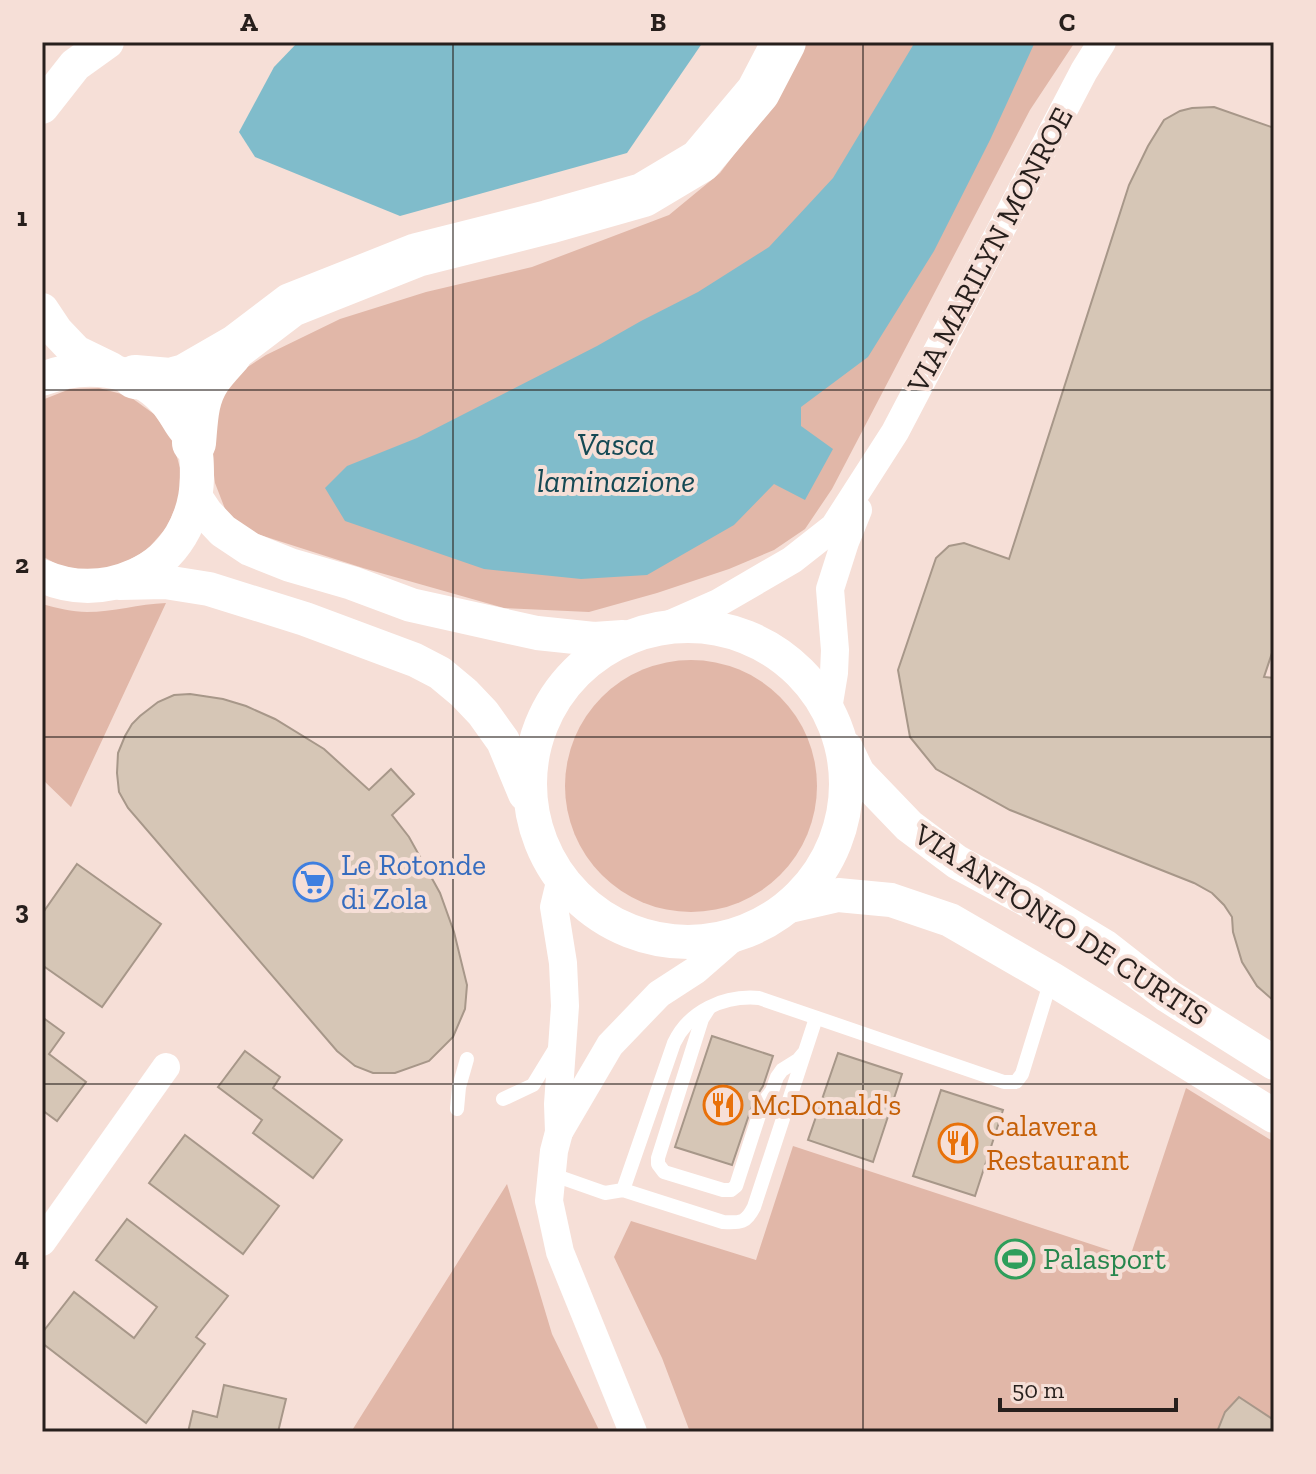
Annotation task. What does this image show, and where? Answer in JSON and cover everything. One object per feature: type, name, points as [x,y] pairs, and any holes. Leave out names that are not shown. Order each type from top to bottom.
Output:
[{"type":"highway","points":[[128,375],[170,380],[185,376],[237,346],[291,305],[417,255],[643,195],[700,161],[758,92],[784,42]]},
{"type":"highway","points":[[194,443],[198,404],[203,389],[237,346]]},
{"type":"street","points":[[42,107],[75,65],[107,42]]},
{"type":"street","name":"VIA MARILYN MONROE","points":[[646,632],[718,603],[792,560],[834,527],[895,432],[1102,42]]},
{"type":"street","points":[[42,310],[76,352],[128,375],[165,400],[194,443],[196,498],[187,526],[169,551],[146,571],[119,583]]},
{"type":"street","points":[[42,379],[61,372],[92,369],[128,375]]},
{"type":"street","name":"VIA MARILYN MONROE","points":[[833,719],[835,650],[830,589],[879,457]]},
{"type":"street","points":[[196,498],[223,531],[250,549],[411,605],[537,633],[594,639],[646,632],[701,626],[740,634],[775,651],[805,677],[833,719],[845,761],[847,793],[842,825],[830,855],[813,883],[790,906],[764,923],[735,936],[680,942],[652,938],[625,929],[579,899],[561,878],[538,836],[529,785],[531,758],[538,731],[550,706],[584,664],[607,648],[646,632]]},
{"type":"street","points":[[42,576],[60,584],[89,587],[165,582],[209,589],[305,619],[415,660],[440,673],[483,713],[503,741],[532,812]]},
{"type":"street","name":"VIA ANTONIO DE CURTIS","points":[[833,719],[858,773],[909,826],[957,862],[1104,946],[1168,996],[1274,1063]]},
{"type":"street","points":[[559,1132],[565,1006],[563,963],[554,907],[561,878]]},
{"type":"street","name":"VIA ANTONIO DE CURTIS","points":[[790,906],[838,895],[891,900],[950,920],[1274,1116]]},
{"type":"street","points":[[633,1432],[560,1252],[549,1201],[554,1151],[559,1132],[610,1045],[659,994],[696,970],[735,936]]},
{"type":"street","points":[[42,1242],[166,1067]]},
{"type":"lane","points":[[623,1190],[681,1028],[699,1013],[727,999],[743,996],[759,998],[1004,1082],[1016,1082],[1022,1074],[1052,979]]},
{"type":"lane","points":[[503,1099],[533,1085],[555,1051],[565,1006]]},
{"type":"lane","points":[[709,1008],[702,1019],[658,1158],[664,1172],[723,1190],[736,1186],[763,1103],[782,1070],[804,1053]]},
{"type":"lane","points":[[551,1174],[605,1193],[623,1190],[723,1222],[739,1223],[749,1217],[754,1207],[816,1018]]},
{"type":"lane","points":[[457,1109],[467,1059]]},
{"type":"shaded area","points":[[802,42],[1075,42],[1030,110],[832,489],[805,529],[774,550],[729,569],[589,612],[504,608],[254,533],[227,514],[215,483],[211,451],[220,393],[240,372],[266,355],[340,319],[426,292],[532,267],[669,215],[720,173],[762,118]]},
{"type":"shaded area","points":[[99,388],[129,396],[154,414],[172,439],[180,468],[179,499],[167,527],[147,550],[120,565],[90,571],[60,566],[42,556],[42,400],[70,389]]},
{"type":"shaded area","points":[[166,603],[71,807],[42,779],[42,604],[87,612]]},
{"type":"shaded area","points":[[691,660],[739,670],[780,697],[807,738],[817,786],[807,834],[780,875],[739,902],[691,912],[643,902],[602,875],[575,834],[565,786],[575,738],[602,697],[643,670]]},
{"type":"shaded area","name":"Palasport","points":[[1186,1088],[1274,1142],[1274,1432],[690,1432],[662,1358],[614,1257],[631,1221],[756,1260],[793,1146],[1130,1257]]},
{"type":"shaded area","points":[[507,1184],[552,1334],[600,1432],[351,1432]]},
{"type":"water","points":[[298,42],[703,42],[627,153],[400,216],[255,157],[239,132],[274,67]]},
{"type":"water","name":"Vasca laminazione","points":[[915,42],[1035,42],[934,251],[868,357],[801,407],[801,426],[833,449],[805,500],[774,484],[734,525],[647,575],[581,579],[484,569],[345,521],[325,488],[347,466],[417,438],[597,346],[698,292],[769,247],[833,178]]},
{"type":"building","points":[[1214,107],[1274,128],[1274,647],[1264,677],[1274,678],[1274,1001],[1257,986],[1242,962],[1232,917],[1212,893],[1194,883],[1010,810],[936,769],[910,737],[898,670],[936,558],[949,546],[964,543],[1009,559],[1129,185],[1164,120],[1180,111]]},
{"type":"building","name":"Le Rotonde di Zola","points":[[174,695],[223,699],[275,719],[324,749],[369,790],[391,769],[414,794],[392,815],[409,837],[440,893],[454,932],[467,985],[465,1009],[453,1037],[429,1061],[395,1073],[373,1073],[355,1066],[337,1051],[128,808],[119,792],[117,773],[118,753],[125,736],[132,724],[158,702]]},
{"type":"building","points":[[77,864],[161,924],[102,1007],[42,965],[42,914]]},
{"type":"building","points":[[42,1017],[64,1033],[49,1054],[86,1082],[57,1121],[42,1110]]},
{"type":"building","name":"McDonald's","points":[[712,1036],[773,1056],[732,1165],[675,1147]]},
{"type":"building","points":[[245,1051],[280,1077],[273,1088],[342,1140],[313,1178],[253,1133],[262,1120],[218,1087]]},
{"type":"building","points":[[838,1053],[902,1074],[873,1162],[808,1140]]},
{"type":"building","name":"Calavera Restaurant","points":[[941,1090],[1003,1110],[975,1196],[913,1176]]},
{"type":"building","points":[[185,1135],[279,1206],[243,1254],[149,1183]]},
{"type":"building","points":[[127,1219],[228,1296],[196,1337],[205,1344],[146,1423],[42,1343],[42,1333],[74,1292],[134,1338],[157,1307],[96,1260]]},
{"type":"building","points":[[224,1385],[286,1399],[278,1432],[188,1432],[193,1411],[217,1417]]},
{"type":"building","points":[[1239,1397],[1274,1420],[1274,1432],[1217,1432],[1225,1412]]},
{"type":"place","name":"Le Rotonde di Zola","points":[[313,882]]},
{"type":"place","name":"McDonald's","points":[[723,1105]]},
{"type":"place","name":"Calavera Restaurant","points":[[958,1143]]},
{"type":"place","name":"Palasport","points":[[1015,1259]]}]
